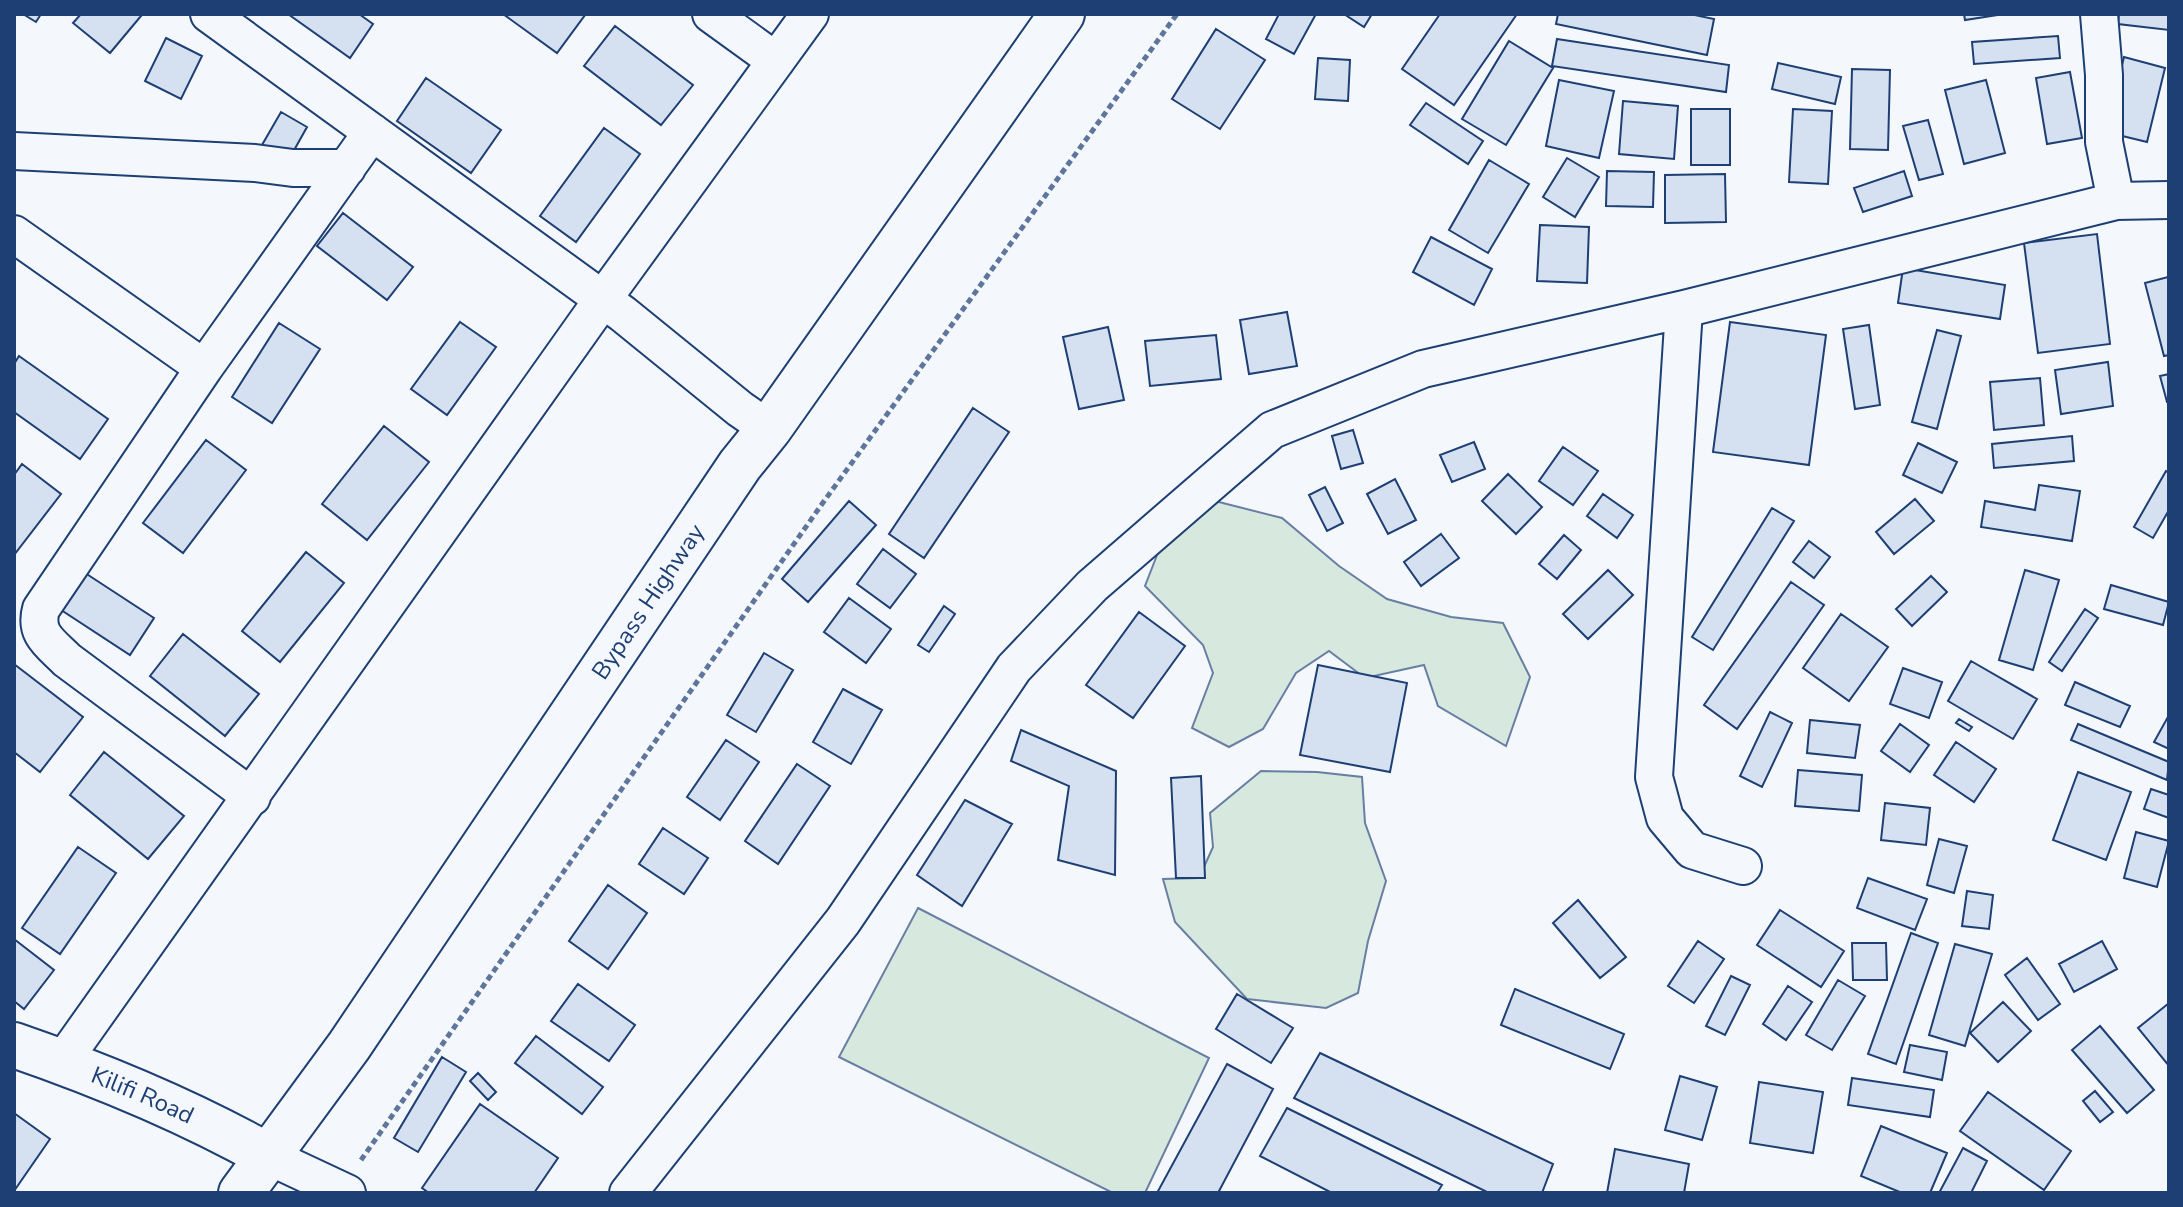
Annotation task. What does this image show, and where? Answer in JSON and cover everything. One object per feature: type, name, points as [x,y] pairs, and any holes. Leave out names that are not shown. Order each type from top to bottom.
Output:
[{"type":"main road","name":"Bypass Highway","points":[[241,1193],[349,1046],[740,465],[769,429],[1062,14]]},
{"type":"main road","name":"Kilifi Road","points":[[14,1045],[218,1128],[268,1156]]},
{"type":"street","points":[[209,14],[603,299],[769,429]]},
{"type":"street","points":[[711,14],[776,61]]},
{"type":"street","points":[[62,1062],[603,299],[810,14]]},
{"type":"street","points":[[2099,14],[2104,75],[2104,142],[2116,201]]},
{"type":"street","points":[[252,797],[67,660],[42,633],[37,622],[41,609],[204,368],[372,132]]},
{"type":"street","points":[[14,151],[255,163],[293,168],[347,168]]},
{"type":"street","points":[[628,1193],[843,921],[1014,668],[1092,586],[1272,430],[1423,369],[1684,309],[2116,201],[2169,200]]},
{"type":"street","points":[[14,234],[204,368]]},
{"type":"street","points":[[1684,309],[1654,777],[1665,818],[1692,850],[1743,866]]},
{"type":"street","points":[[268,1156],[344,1191]]},
{"type":"path","points":[[344,1191],[822,504],[1177,14]]},
{"type":"shaded area","points":[[1207,499],[1282,518],[1339,566],[1387,599],[1451,617],[1503,623],[1530,677],[1506,746],[1438,706],[1424,665],[1365,678],[1329,651],[1296,673],[1263,729],[1229,747],[1192,728],[1213,673],[1203,645],[1145,586],[1166,532]]},
{"type":"shaded area","points":[[1261,771],[1362,777],[1365,823],[1386,881],[1368,941],[1358,993],[1326,1008],[1247,999],[1175,922],[1163,879],[1199,878],[1213,847],[1210,813]]},
{"type":"shaded area","points":[[918,908],[1209,1058],[1145,1193],[1113,1193],[839,1057]]},
{"type":"building","points":[[23,14],[41,14],[36,22]]},
{"type":"building","points":[[81,14],[141,16],[110,53],[73,23]]},
{"type":"building","points":[[288,14],[359,14],[373,24],[350,58]]},
{"type":"building","points":[[503,14],[583,14],[585,15],[557,53]]},
{"type":"building","points":[[1279,14],[1316,14],[1294,54],[1266,39]]},
{"type":"building","points":[[1344,14],[1372,14],[1364,27]]},
{"type":"building","points":[[1440,14],[1517,14],[1454,105],[1402,69]]},
{"type":"building","points":[[1558,14],[1690,14],[1714,19],[1707,55],[1556,24]]},
{"type":"building","points":[[1964,14],[2004,14],[1965,20]]},
{"type":"building","points":[[2119,14],[2169,14],[2169,30],[2118,24]]},
{"type":"building","points":[[615,26],[693,85],[661,125],[584,66]]},
{"type":"building","points":[[1216,29],[1265,60],[1220,129],[1172,99]]},
{"type":"building","points":[[2058,36],[2060,58],[1974,64],[1972,42]]},
{"type":"building","points":[[166,38],[202,56],[181,99],[145,81]]},
{"type":"building","points":[[1557,39],[1729,65],[1726,92],[1552,66]]},
{"type":"building","points":[[1509,41],[1553,68],[1506,145],[1462,119]]},
{"type":"building","points":[[2124,57],[2165,68],[2147,142],[2106,132]]},
{"type":"building","points":[[1318,58],[1350,60],[1348,101],[1315,99]]},
{"type":"building","points":[[1778,63],[1841,77],[1835,104],[1772,89]]},
{"type":"building","points":[[1852,69],[1890,70],[1888,150],[1850,149]]},
{"type":"building","points":[[2070,72],[2082,138],[2047,144],[2036,78]]},
{"type":"building","points":[[426,78],[501,130],[471,173],[397,121]]},
{"type":"building","points":[[1559,80],[1614,91],[1599,158],[1546,146]]},
{"type":"building","points":[[1986,80],[2005,153],[1964,164],[1945,90]]},
{"type":"building","points":[[1623,101],[1678,106],[1674,159],[1619,154]]},
{"type":"building","points":[[1426,103],[1483,141],[1468,164],[1410,125]]},
{"type":"building","points":[[1691,109],[1730,109],[1730,165],[1691,165]]},
{"type":"building","points":[[1793,109],[1832,111],[1828,184],[1789,182]]},
{"type":"building","points":[[281,112],[307,127],[288,161],[262,145]]},
{"type":"building","points":[[1928,120],[1943,174],[1919,180],[1903,126]]},
{"type":"building","points":[[604,128],[640,154],[576,242],[540,216]]},
{"type":"building","points":[[1567,158],[1599,177],[1575,217],[1543,197]]},
{"type":"building","points":[[1489,160],[1529,184],[1488,253],[1449,230]]},
{"type":"building","points":[[1607,171],[1654,172],[1653,207],[1606,206]]},
{"type":"building","points":[[1904,171],[1912,196],[1863,212],[1854,188]]},
{"type":"building","points":[[1725,174],[1726,222],[1665,223],[1665,175]]},
{"type":"building","points":[[343,213],[413,267],[387,300],[317,246]]},
{"type":"building","points":[[1540,225],[1589,227],[1587,283],[1537,281]]},
{"type":"building","points":[[2097,234],[2110,344],[2038,353],[2024,243]]},
{"type":"building","points":[[1431,237],[1492,269],[1474,305],[1413,272]]},
{"type":"building","points":[[1903,268],[2005,285],[2000,319],[1898,303]]},
{"type":"building","points":[[2168,277],[2169,355],[2164,356],[2145,283]]},
{"type":"building","points":[[1287,312],[1297,366],[1249,374],[1240,320]]},
{"type":"building","points":[[460,322],[496,347],[447,415],[411,389]]},
{"type":"building","points":[[1730,322],[1826,335],[1809,465],[1713,452]]},
{"type":"building","points":[[279,323],[320,349],[272,423],[232,397]]},
{"type":"building","points":[[1869,325],[1880,405],[1855,409],[1843,329]]},
{"type":"building","points":[[1108,327],[1124,400],[1079,409],[1063,337]]},
{"type":"building","points":[[1937,330],[1961,336],[1937,429],[1912,422]]},
{"type":"building","points":[[1216,335],[1221,379],[1150,386],[1145,341]]},
{"type":"building","points":[[19,356],[108,419],[80,459],[14,412],[14,364]]},
{"type":"building","points":[[2108,362],[2113,406],[2061,414],[2055,370]]},
{"type":"building","points":[[2169,374],[2169,402],[2167,402],[2160,376]]},
{"type":"building","points":[[2040,378],[2044,425],[1994,430],[1990,382]]},
{"type":"building","points":[[973,408],[1009,432],[924,558],[889,534]]},
{"type":"building","points":[[384,426],[429,462],[367,540],[322,504]]},
{"type":"building","points":[[1353,430],[1363,463],[1341,469],[1332,436]]},
{"type":"building","points":[[2072,436],[2074,461],[1994,468],[1992,444]]},
{"type":"building","points":[[206,440],[246,470],[183,553],[143,523]]},
{"type":"building","points":[[1474,442],[1485,469],[1452,482],[1440,455]]},
{"type":"building","points":[[1918,443],[1957,462],[1942,493],[1903,475]]},
{"type":"building","points":[[1563,447],[1598,471],[1573,505],[1539,481]]},
{"type":"building","points":[[22,464],[61,494],[14,555],[14,475]]},
{"type":"building","points":[[2166,471],[2169,473],[2169,510],[2153,538],[2134,527]]},
{"type":"building","points":[[1508,474],[1542,507],[1516,534],[1482,501]]},
{"type":"building","points":[[1395,479],[1416,520],[1388,534],[1367,494]]},
{"type":"building","points":[[2039,485],[2080,491],[2072,541],[1981,527],[1985,501],[2035,510]]},
{"type":"building","points":[[1325,487],[1343,523],[1327,531],[1309,495]]},
{"type":"building","points":[[1603,494],[1633,515],[1617,538],[1587,516]]},
{"type":"building","points":[[1915,499],[1934,521],[1894,554],[1876,532]]},
{"type":"building","points":[[849,501],[876,525],[808,602],[782,579]]},
{"type":"building","points":[[1772,508],[1794,521],[1713,650],[1692,637]]},
{"type":"building","points":[[1441,534],[1459,558],[1421,586],[1404,562]]},
{"type":"building","points":[[1564,535],[1581,550],[1557,579],[1539,564]]},
{"type":"building","points":[[1809,541],[1830,557],[1814,578],[1793,562]]},
{"type":"building","points":[[883,549],[916,574],[890,608],[857,584]]},
{"type":"building","points":[[306,552],[344,583],[280,662],[242,631]]},
{"type":"building","points":[[79,569],[154,618],[130,655],[55,606]]},
{"type":"building","points":[[1608,570],[1633,595],[1588,639],[1563,614]]},
{"type":"building","points":[[2025,570],[2059,580],[2033,670],[1999,660]]},
{"type":"building","points":[[1931,576],[1947,592],[1912,626],[1896,609]]},
{"type":"building","points":[[1791,582],[1824,605],[1737,729],[1704,705]]},
{"type":"building","points":[[2111,585],[2169,602],[2163,625],[2104,609]]},
{"type":"building","points":[[849,598],[891,629],[866,663],[824,632]]},
{"type":"building","points":[[944,606],[955,614],[929,652],[918,645]]},
{"type":"building","points":[[2085,609],[2098,618],[2062,671],[2049,662]]},
{"type":"building","points":[[1139,612],[1185,646],[1133,718],[1086,685]]},
{"type":"building","points":[[1841,614],[1888,647],[1849,701],[1803,668]]},
{"type":"building","points":[[183,634],[259,694],[225,736],[150,676]]},
{"type":"building","points":[[764,653],[793,670],[756,732],[727,715]]},
{"type":"building","points":[[1971,661],[2037,699],[2013,739],[1948,701]]},
{"type":"building","points":[[14,664],[83,717],[40,772],[14,752]]},
{"type":"building","points":[[1318,665],[1407,683],[1390,772],[1300,755]]},
{"type":"building","points":[[1903,668],[1942,682],[1929,718],[1890,704]]},
{"type":"building","points":[[2075,682],[2130,706],[2120,727],[2065,705]]},
{"type":"building","points":[[843,689],[882,710],[851,764],[813,742]]},
{"type":"building","points":[[1770,712],[1792,723],[1762,787],[1740,776]]},
{"type":"building","points":[[2169,715],[2169,749],[2154,742]]},
{"type":"building","points":[[1959,719],[1972,727],[1969,731],[1956,723]]},
{"type":"building","points":[[1810,720],[1860,725],[1855,758],[1807,753]]},
{"type":"building","points":[[1900,724],[1929,745],[1910,772],[1881,751]]},
{"type":"building","points":[[2078,724],[2169,762],[2167,780],[2071,740]]},
{"type":"building","points":[[1021,730],[1116,771],[1115,875],[1058,860],[1069,786],[1011,761]]},
{"type":"building","points":[[726,740],[759,762],[720,820],[687,797]]},
{"type":"building","points":[[1956,742],[1996,769],[1974,802],[1934,775]]},
{"type":"building","points":[[104,752],[184,816],[148,859],[70,795]]},
{"type":"building","points":[[797,764],[830,786],[778,864],[745,841]]},
{"type":"building","points":[[1798,770],[1862,775],[1859,811],[1795,806]]},
{"type":"building","points":[[2078,772],[2131,792],[2106,860],[2053,840]]},
{"type":"building","points":[[1201,776],[1205,878],[1176,878],[1171,778]]},
{"type":"building","points":[[2151,789],[2169,795],[2169,818],[2144,809]]},
{"type":"building","points":[[965,800],[1012,824],[962,906],[917,875]]},
{"type":"building","points":[[1885,803],[1930,808],[1926,845],[1881,840]]},
{"type":"building","points":[[663,828],[708,858],[684,894],[639,864]]},
{"type":"building","points":[[2136,832],[2169,841],[2157,887],[2124,878]]},
{"type":"building","points":[[1939,839],[1967,846],[1954,893],[1927,885]]},
{"type":"building","points":[[78,847],[116,873],[60,954],[22,928]]},
{"type":"building","points":[[1868,878],[1927,899],[1915,930],[1857,908]]},
{"type":"building","points":[[608,885],[647,913],[608,969],[569,941]]},
{"type":"building","points":[[1967,891],[1993,895],[1989,929],[1962,926]]},
{"type":"building","points":[[1578,900],[1626,957],[1600,978],[1553,923]]},
{"type":"building","points":[[1780,910],[1844,951],[1821,987],[1757,945]]},
{"type":"building","points":[[1911,933],[1938,943],[1896,1064],[1868,1054]]},
{"type":"building","points":[[14,939],[54,970],[24,1009],[14,1001]]},
{"type":"building","points":[[1698,941],[1724,959],[1694,1003],[1668,986]]},
{"type":"building","points":[[2102,941],[2117,969],[2074,992],[2059,964]]},
{"type":"building","points":[[1852,943],[1886,943],[1887,980],[1853,980]]},
{"type":"building","points":[[1955,944],[1992,954],[1965,1046],[1929,1035]]},
{"type":"building","points":[[2027,958],[2060,1004],[2038,1020],[2005,975]]},
{"type":"building","points":[[1731,976],[1750,985],[1725,1035],[1706,1026]]},
{"type":"building","points":[[1838,980],[1865,996],[1832,1050],[1806,1035]]},
{"type":"building","points":[[578,984],[635,1025],[609,1061],[551,1021]]},
{"type":"building","points":[[1788,986],[1812,1002],[1786,1040],[1763,1024]]},
{"type":"building","points":[[1515,989],[1624,1034],[1610,1069],[1501,1025]]},
{"type":"building","points":[[1237,994],[1293,1028],[1271,1063],[1216,1029]]},
{"type":"building","points":[[2003,1002],[2031,1031],[1998,1062],[1970,1033]]},
{"type":"building","points":[[2169,1003],[2169,1066],[2138,1028]]},
{"type":"building","points":[[2100,1026],[2154,1090],[2127,1113],[2072,1050]]},
{"type":"building","points":[[536,1036],[603,1087],[582,1114],[515,1063]]},
{"type":"building","points":[[1910,1045],[1947,1052],[1942,1080],[1904,1072]]},
{"type":"building","points":[[1320,1053],[1553,1164],[1542,1193],[1489,1193],[1294,1098]]},
{"type":"building","points":[[442,1057],[466,1072],[418,1152],[394,1138]]},
{"type":"building","points":[[1227,1064],[1273,1089],[1218,1193],[1157,1193]]},
{"type":"building","points":[[478,1073],[496,1092],[488,1100],[470,1081]]},
{"type":"building","points":[[1680,1076],[1717,1087],[1702,1140],[1665,1130]]},
{"type":"building","points":[[1852,1078],[1934,1090],[1930,1117],[1848,1105]]},
{"type":"building","points":[[1759,1082],[1823,1092],[1813,1153],[1750,1143]]},
{"type":"building","points":[[2095,1091],[2113,1112],[2100,1122],[2083,1101]]},
{"type":"building","points":[[1988,1092],[2071,1151],[2044,1190],[1960,1131]]},
{"type":"building","points":[[480,1104],[558,1158],[534,1193],[429,1193],[422,1188]]},
{"type":"building","points":[[1287,1108],[1442,1185],[1437,1193],[1332,1193],[1260,1156]]},
{"type":"building","points":[[14,1113],[50,1139],[14,1191]]},
{"type":"building","points":[[1881,1126],[1947,1153],[1930,1193],[1902,1193],[1861,1176]]},
{"type":"building","points":[[1963,1148],[1987,1161],[1971,1193],[1939,1193]]},
{"type":"building","points":[[1615,1149],[1689,1164],[1684,1193],[1607,1193]]}]
